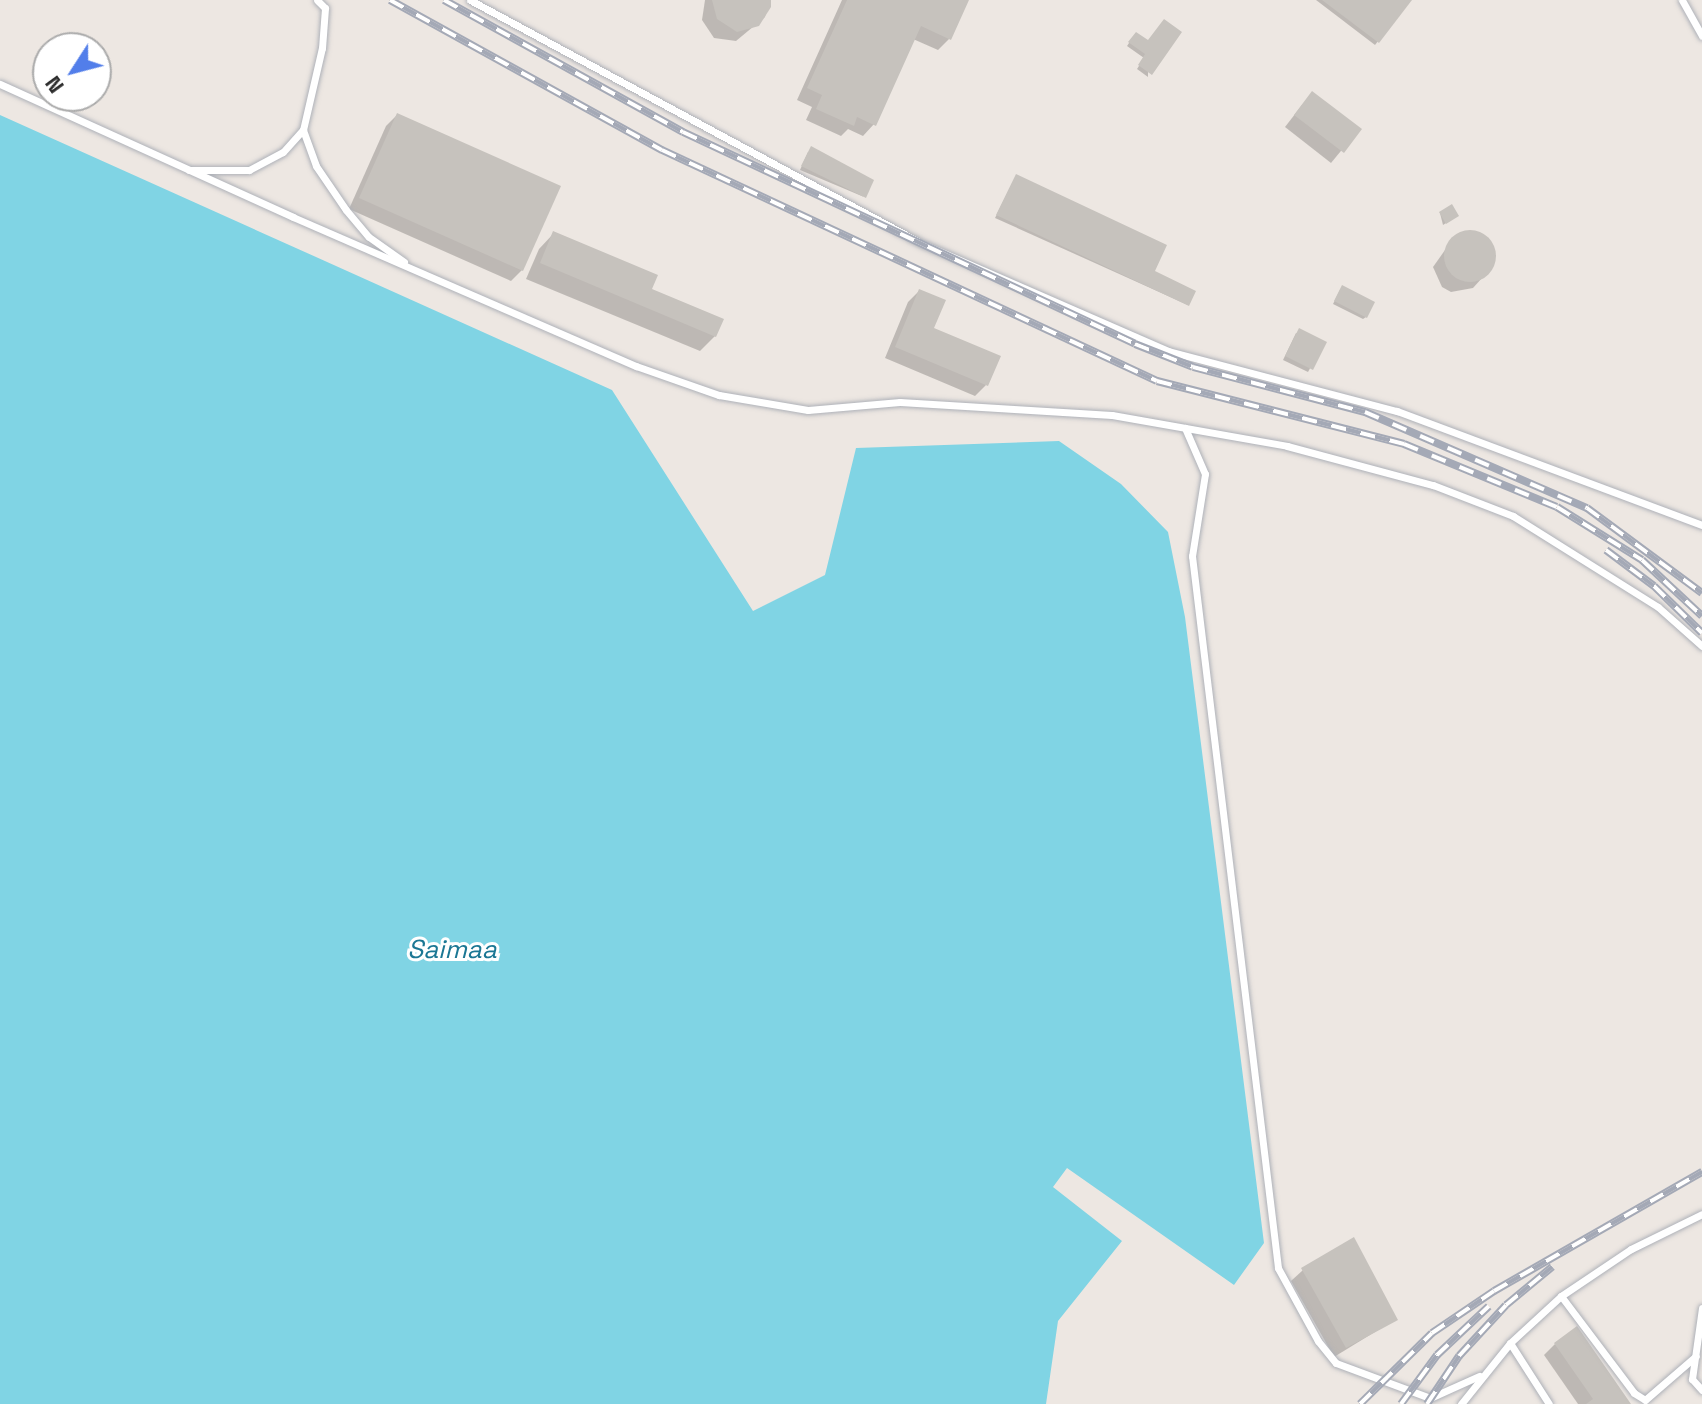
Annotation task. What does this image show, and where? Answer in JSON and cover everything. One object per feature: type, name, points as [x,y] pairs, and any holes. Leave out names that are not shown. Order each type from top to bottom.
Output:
[{"type":"lane","points":[[187,170],[249,170],[283,152],[303,130],[322,48],[325,8],[317,0]]},
{"type":"lane","points":[[470,0],[921,243],[1168,351],[1397,411],[1702,525]]},
{"type":"lane","points":[[1682,0],[1702,36]]},
{"type":"lane","points":[[0,84],[187,170],[636,366],[719,395],[808,410],[900,402],[1112,415],[1287,446],[1433,485],[1513,516],[1645,598],[1702,646]]},
{"type":"lane","points":[[303,130],[316,166],[346,210],[369,237],[417,271]]},
{"type":"lane","points":[[1185,428],[1205,474],[1192,556],[1278,1268],[1318,1341],[1336,1363],[1430,1398],[1479,1376]]},
{"type":"lane","points":[[1461,1404],[1479,1376],[1561,1296],[1631,1249],[1702,1214]]},
{"type":"lane","points":[[1561,1296],[1634,1393],[1645,1400],[1696,1356]]},
{"type":"lane","points":[[1702,1308],[1692,1379],[1702,1390]]},
{"type":"lane","points":[[1510,1343],[1549,1404]]},
{"type":"water","name":"Saimaa","points":[[0,115],[612,390],[753,611],[825,575],[856,448],[1059,441],[1121,484],[1168,532],[1185,617],[1264,1243],[1234,1285],[1067,1168],[1053,1187],[1122,1241],[1058,1321],[1046,1404],[0,1404]]},
{"type":"building","points":[[712,0],[771,0],[771,7],[759,26],[737,32],[717,19]]},
{"type":"building","points":[[847,0],[969,0],[951,40],[921,26],[876,126],[857,117],[854,126],[816,109],[822,95],[807,88]]},
{"type":"building","points":[[1322,0],[1412,0],[1379,43]]},
{"type":"building","points":[[1164,19],[1182,32],[1152,75],[1138,65],[1145,54],[1128,42],[1136,32],[1148,40]]},
{"type":"building","points":[[1312,91],[1362,129],[1344,153],[1294,115]]},
{"type":"building","points":[[397,113],[561,186],[523,271],[359,198]]},
{"type":"building","points":[[811,146],[874,180],[866,198],[801,166]]},
{"type":"building","points":[[1016,174],[1167,245],[1155,271],[1196,291],[1189,306],[996,215]]},
{"type":"building","points":[[1452,204],[1459,216],[1446,224],[1439,212]]},
{"type":"building","points":[[1470,230],[1489,237],[1496,256],[1489,275],[1470,282],[1451,275],[1444,256],[1451,237]]},
{"type":"building","points":[[553,231],[658,275],[652,289],[724,319],[716,337],[540,263]]},
{"type":"building","points":[[1342,285],[1375,302],[1367,318],[1334,301]]},
{"type":"building","points":[[919,289],[946,300],[934,328],[1001,356],[988,386],[895,347]]},
{"type":"building","points":[[1299,328],[1327,342],[1313,370],[1285,356]]},
{"type":"building","points":[[1354,1237],[1398,1320],[1346,1348],[1301,1268]]},
{"type":"building","points":[[1577,1326],[1631,1404],[1586,1404],[1593,1399],[1554,1343]]},
{"type":"railway","points":[[390,0],[662,150],[1157,381],[1404,444],[1557,507],[1642,560],[1702,616]]},
{"type":"railway","points":[[444,0],[683,132],[1135,344],[1193,367],[1365,412],[1587,508],[1702,593]]},
{"type":"railway","points":[[1606,550],[1654,586],[1702,633]]},
{"type":"railway","points":[[1360,1404],[1432,1333],[1494,1291],[1702,1172]]},
{"type":"railway","points":[[1427,1404],[1459,1356],[1506,1305],[1552,1267]]},
{"type":"railway","points":[[1401,1404],[1437,1355],[1489,1306]]}]
